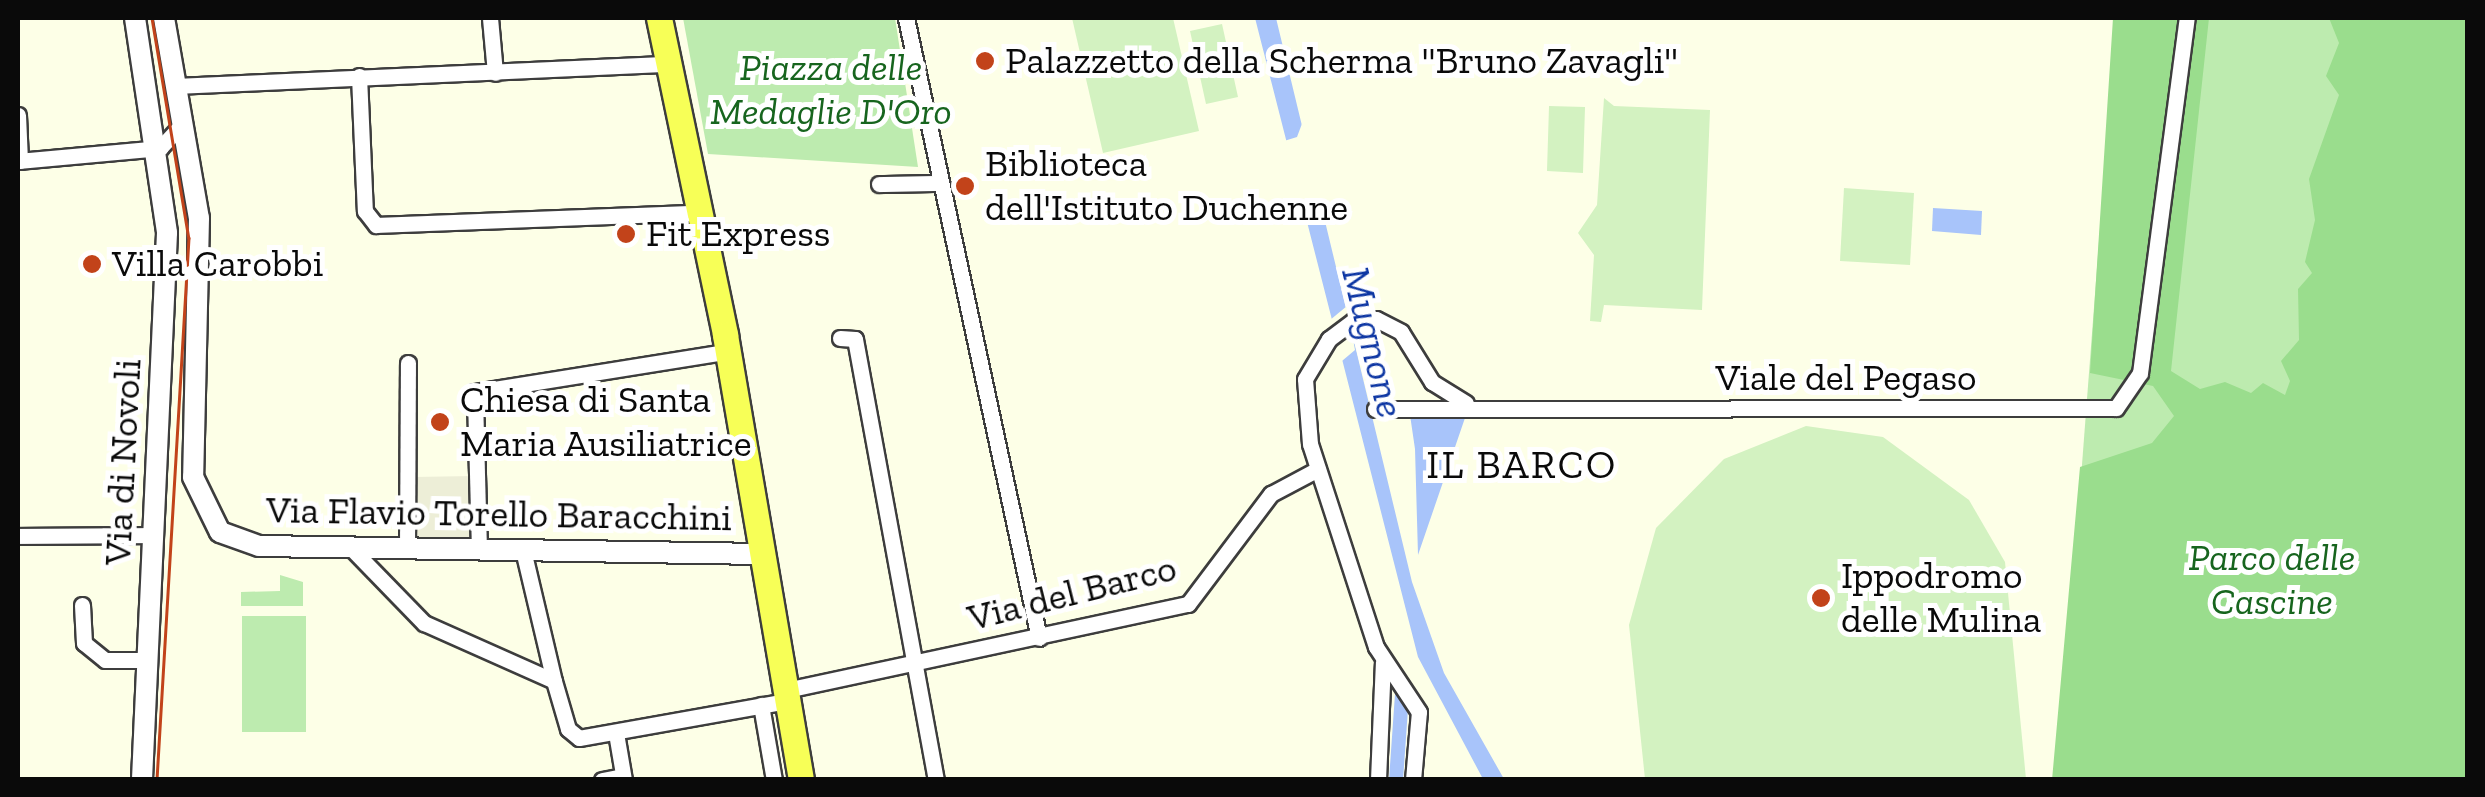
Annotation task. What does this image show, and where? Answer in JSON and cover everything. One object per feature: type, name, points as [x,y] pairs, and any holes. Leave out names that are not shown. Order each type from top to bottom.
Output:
[{"type":"main road","points":[[658,18],[801,780]]},
{"type":"street","name":"Via di Novoli","points":[[135,18],[160,148],[167,233],[142,780]]},
{"type":"street","name":"Via di Novoli","points":[[164,18],[194,180],[198,499]]},
{"type":"street","points":[[490,18],[495,73]]},
{"type":"street","points":[[906,18],[1039,638]]},
{"type":"street","name":"Viale del Pegaso","points":[[1468,404],[1570,408],[2120,406],[2140,372],[2187,18]]},
{"type":"street","points":[[178,86],[667,64]]},
{"type":"street","points":[[359,76],[372,222],[695,213]]},
{"type":"street","points":[[18,115],[19,161],[160,148],[185,118]]},
{"type":"street","points":[[160,148],[194,180]]},
{"type":"street","points":[[879,184],[939,182]]},
{"type":"street","points":[[1413,780],[1419,712],[1396,673],[1318,469],[1304,402],[1318,351],[1353,321],[1390,324],[1416,350],[1440,390],[1468,404]]},
{"type":"street","points":[[840,338],[854,339],[936,780]]},
{"type":"street","points":[[479,550],[475,392],[721,359]]},
{"type":"street","points":[[406,550],[408,363]]},
{"type":"street","points":[[1375,409],[1468,404]]},
{"type":"street","name":"Via del Barco","points":[[554,680],[573,734],[616,733],[761,706],[916,663],[1188,604],[1271,494],[1318,469]]},
{"type":"street","name":"Via Flavio Torello Baracchini","points":[[198,499],[210,522],[242,543],[406,550],[760,554]]},
{"type":"street","points":[[18,536],[154,535]]},
{"type":"street","points":[[351,548],[424,624],[554,680]]},
{"type":"street","points":[[523,550],[554,680]]},
{"type":"street","points":[[82,605],[84,643],[105,660],[149,660]]},
{"type":"street","points":[[1378,780],[1396,673]]},
{"type":"street","points":[[761,706],[774,780]]},
{"type":"street","points":[[602,780],[623,778],[616,733]]},
{"type":"green space","name":"Piazza delle Medaglie D'Oro","points":[[683,18],[895,18],[918,167],[708,154]]},
{"type":"green space","points":[[1072,18],[1173,18],[1199,131],[1103,153]]},
{"type":"green space","name":"Parco delle Cascine","points":[[2113,18],[2209,18],[2171,371],[2200,389],[2225,382],[2251,393],[2263,383],[2285,395],[2290,381],[2281,361],[2299,340],[2298,289],[2312,273],[2305,262],[2315,220],[2309,179],[2339,95],[2326,76],[2339,43],[2329,18],[2467,18],[2467,779],[2052,780],[2080,467],[2152,443],[2174,416],[2153,386],[2090,373]]},
{"type":"green space","name":"Parco delle Cascine","points":[[2116,18],[2467,18],[2467,779],[2058,780]]},
{"type":"green space","points":[[1222,24],[1238,97],[1206,104],[1190,31]]},
{"type":"green space","points":[[1604,98],[1614,106],[1710,110],[1702,310],[1604,305],[1601,322],[1590,321],[1594,255],[1578,233],[1597,205]]},
{"type":"green space","points":[[1549,106],[1585,107],[1583,173],[1547,171]]},
{"type":"green space","points":[[1844,188],[1914,193],[1910,265],[1840,261]]},
{"type":"green space","name":"Ippodromo delle Mulina","points":[[1806,426],[1883,437],[1969,500],[2005,562],[2026,779],[1645,779],[1629,625],[1656,528],[1724,459]]},
{"type":"green space","points":[[280,575],[303,582],[303,606],[241,606],[241,592],[280,591]]},
{"type":"green space","points":[[242,616],[306,616],[306,732],[242,732]]},
{"type":"shaded area","points":[[474,476],[475,537],[413,539],[413,477]]},
{"type":"water","points":[[1255,18],[1276,18],[1412,582],[1444,673],[1504,779],[1483,779],[1418,657]]},
{"type":"water","points":[[1933,208],[1982,211],[1981,235],[1932,231]]},
{"type":"water","points":[[1410,415],[1466,415],[1418,555],[1415,449]]},
{"type":"pier","points":[[1306,113],[1324,217],[1300,223],[1284,141],[1297,137]]},
{"type":"pier","points":[[1347,306],[1355,350],[1336,366],[1324,325]]},
{"type":"waterway","points":[[1396,780],[1402,695]]},
{"type":"tram line","points":[[152,18],[189,238],[157,780]]},
{"type":"place","name":"Palazzetto della Scherma \"Bruno Zavagli\"","points":[[985,61]]},
{"type":"place","name":"Biblioteca dell'Istituto Duchenne","points":[[965,186]]},
{"type":"place","name":"Fit Express","points":[[626,234]]},
{"type":"place","name":"Villa Carobbi","points":[[92,264]]},
{"type":"place","name":"Chiesa di Santa Maria Ausiliatrice","points":[[440,422]]},
{"type":"place","name":"Ippodromo delle Mulina","points":[[1821,598]]},
{"type":"district","name":"IL BARCO","points":[[1522,464]]},
{"type":"water label","name":"Mugnone","points":[[1374,342]]}]
